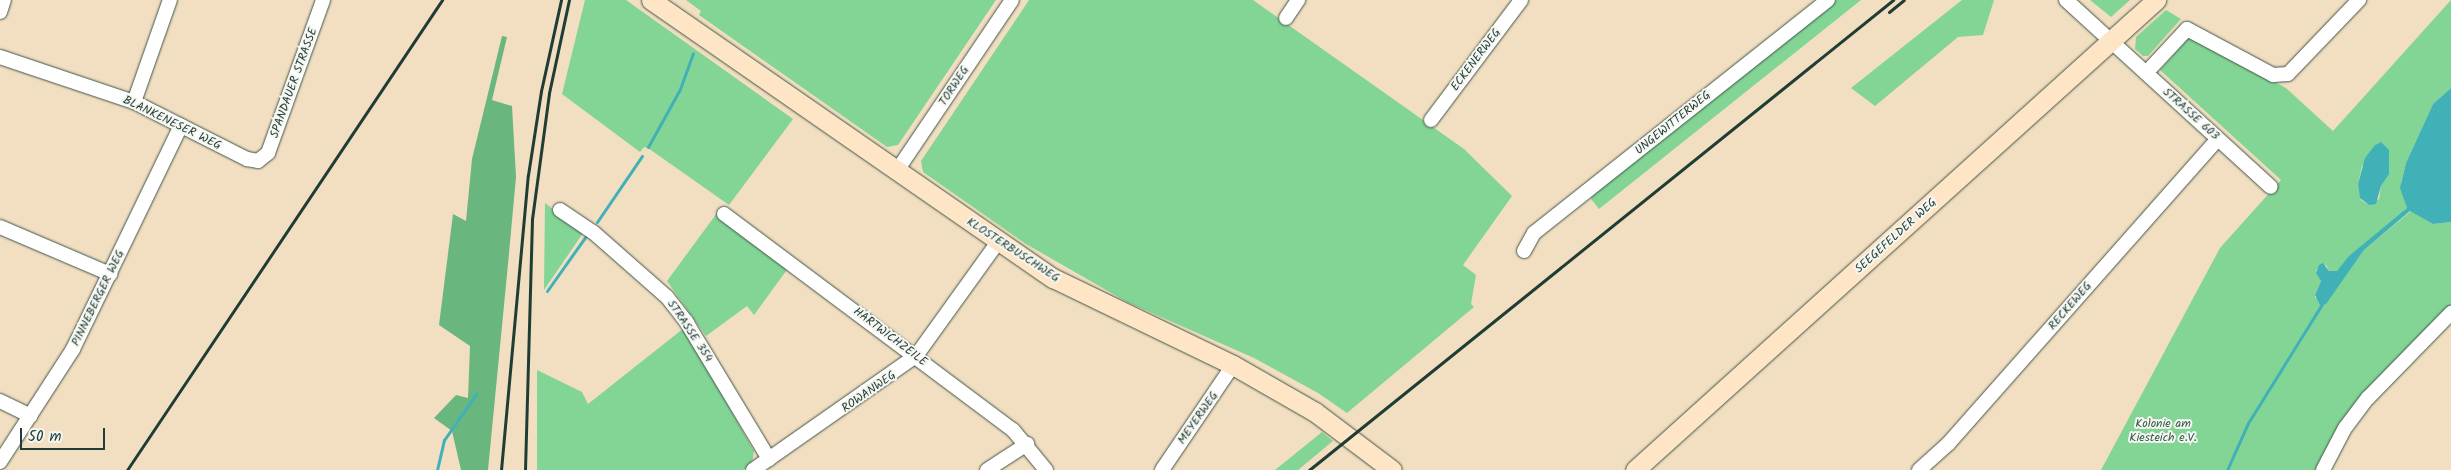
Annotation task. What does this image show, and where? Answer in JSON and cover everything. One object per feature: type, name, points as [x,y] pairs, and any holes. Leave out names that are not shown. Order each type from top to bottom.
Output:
[{"type":"street","points":[[0,12],[4,0]]},
{"type":"street","points":[[134,102],[170,0]]},
{"type":"street","name":"SPANDAUER STRASSE","points":[[258,161],[268,153],[323,0]]},
{"type":"street","name":"KLOSTERBUSCHWEG","points":[[651,0],[998,242],[1086,296],[1234,365],[1321,416],[1392,470]]},
{"type":"street","name":"TORWEG","points":[[896,172],[1012,0]]},
{"type":"street","points":[[1286,18],[1298,0]]},
{"type":"street","name":"ECKENERWEG","points":[[1430,120],[1521,0]]},
{"type":"street","name":"UNGEWITTERWEG","points":[[1524,251],[1534,233],[1828,0]]},
{"type":"street","name":"STRASSE 603","points":[[2066,0],[2270,187]]},
{"type":"street","name":"SEEGEFELDER WEG","points":[[1640,468],[2156,0]]},
{"type":"street","points":[[2146,73],[2187,29],[2273,75],[2288,74],[2359,0]]},
{"type":"street","name":"BLANKENESER WEG","points":[[0,57],[134,102],[247,159],[258,161]]},
{"type":"street","name":"PINNEBERGER WEG","points":[[0,462],[73,348],[181,126]]},
{"type":"street","name":"RECKEWEG","points":[[1919,470],[1948,444],[2218,139]]},
{"type":"street","name":"STRASSE 354","points":[[560,210],[594,232],[668,297],[687,323],[769,458]]},
{"type":"street","name":"HARTWICHZEILE","points":[[724,214],[916,356],[1027,444],[1046,470]]},
{"type":"street","points":[[0,227],[110,274]]},
{"type":"street","name":"ROWANWEG","points":[[753,470],[916,356],[998,242]]},
{"type":"street","points":[[2323,470],[2345,428],[2368,398],[2451,313]]},
{"type":"street","name":"MEYERWEG","points":[[1162,470],[1234,365]]},
{"type":"street","points":[[0,401],[31,416]]},
{"type":"street","points":[[987,470],[1027,444]]},
{"type":"green space","points":[[585,0],[626,0],[793,119],[729,205],[648,148],[644,147],[640,152],[562,94]]},
{"type":"green space","points":[[686,0],[996,0],[898,145],[887,147],[699,15],[701,11]]},
{"type":"green space","points":[[1029,0],[1253,0],[1464,149],[1512,196],[1463,265],[1476,275],[1471,304],[1474,307],[1347,413],[1318,393],[1254,358],[1127,302],[1026,244],[923,172],[921,161]]},
{"type":"green space","points":[[1832,0],[1861,0],[1599,209],[1591,199],[1595,191],[1763,54],[1770,55]]},
{"type":"green space","points":[[1962,0],[1994,0],[1983,35],[1958,37],[1875,106],[1851,88]]},
{"type":"green space","points":[[2090,0],[2130,0],[2111,17]]},
{"type":"green space","name":"Kolonie am Kiesteich e.V.","points":[[2451,0],[2451,88],[2433,104],[2406,163],[2401,183],[2407,208],[2337,271],[2329,271],[2326,265],[2316,270],[2321,281],[2315,298],[2335,290],[2364,250],[2411,211],[2433,224],[2451,222],[2451,305],[2429,326],[2319,470],[2101,470],[2220,248],[2281,180],[2160,70],[2190,36],[2286,88],[2333,131]],"holes":[[[2389,150],[2389,172],[2381,186],[2379,199],[2369,205],[2361,200],[2358,184],[2362,166]]]},
{"type":"green space","points":[[2166,10],[2181,19],[2148,56],[2143,56],[2135,49],[2136,37]]},
{"type":"green space","points":[[502,36],[507,37],[492,100],[512,106],[516,177],[508,264],[488,470],[461,470],[452,431],[434,418],[456,395],[468,398],[470,346],[439,325],[453,214],[466,221],[472,159]]},
{"type":"green space","points":[[545,203],[583,233],[544,290]]},
{"type":"green space","points":[[717,213],[789,267],[754,315],[747,306],[706,336],[667,281]]},
{"type":"green space","points":[[684,328],[754,451],[752,464],[743,470],[537,470],[537,370],[582,392],[588,404]]},
{"type":"green space","points":[[1322,432],[1333,441],[1298,470],[1275,470]]},
{"type":"water","points":[[2451,88],[2451,222],[2433,224],[2410,211],[2364,250],[2326,304],[2320,305],[2315,295],[2321,281],[2316,273],[2319,265],[2323,263],[2329,271],[2337,271],[2349,256],[2407,208],[2400,188],[2406,163],[2433,104]]},
{"type":"water","points":[[2381,142],[2389,150],[2389,174],[2381,186],[2376,204],[2369,205],[2360,198],[2358,184],[2365,158],[2375,145]]},
{"type":"waterway","points":[[648,147],[680,89],[693,53]]},
{"type":"waterway","points":[[597,222],[642,156]]},
{"type":"waterway","points":[[547,291],[586,236]]},
{"type":"waterway","points":[[2227,470],[2248,423],[2322,304]]},
{"type":"waterway","points":[[437,470],[444,440],[477,393]]},
{"type":"railway","points":[[127,470],[442,0]]},
{"type":"railway","points":[[501,470],[528,175],[541,91],[561,0]]},
{"type":"railway","points":[[525,470],[532,219],[549,93],[569,0]]},
{"type":"railway","points":[[1309,470],[1893,0]]},
{"type":"railway","points":[[1889,12],[1904,0]]}]
